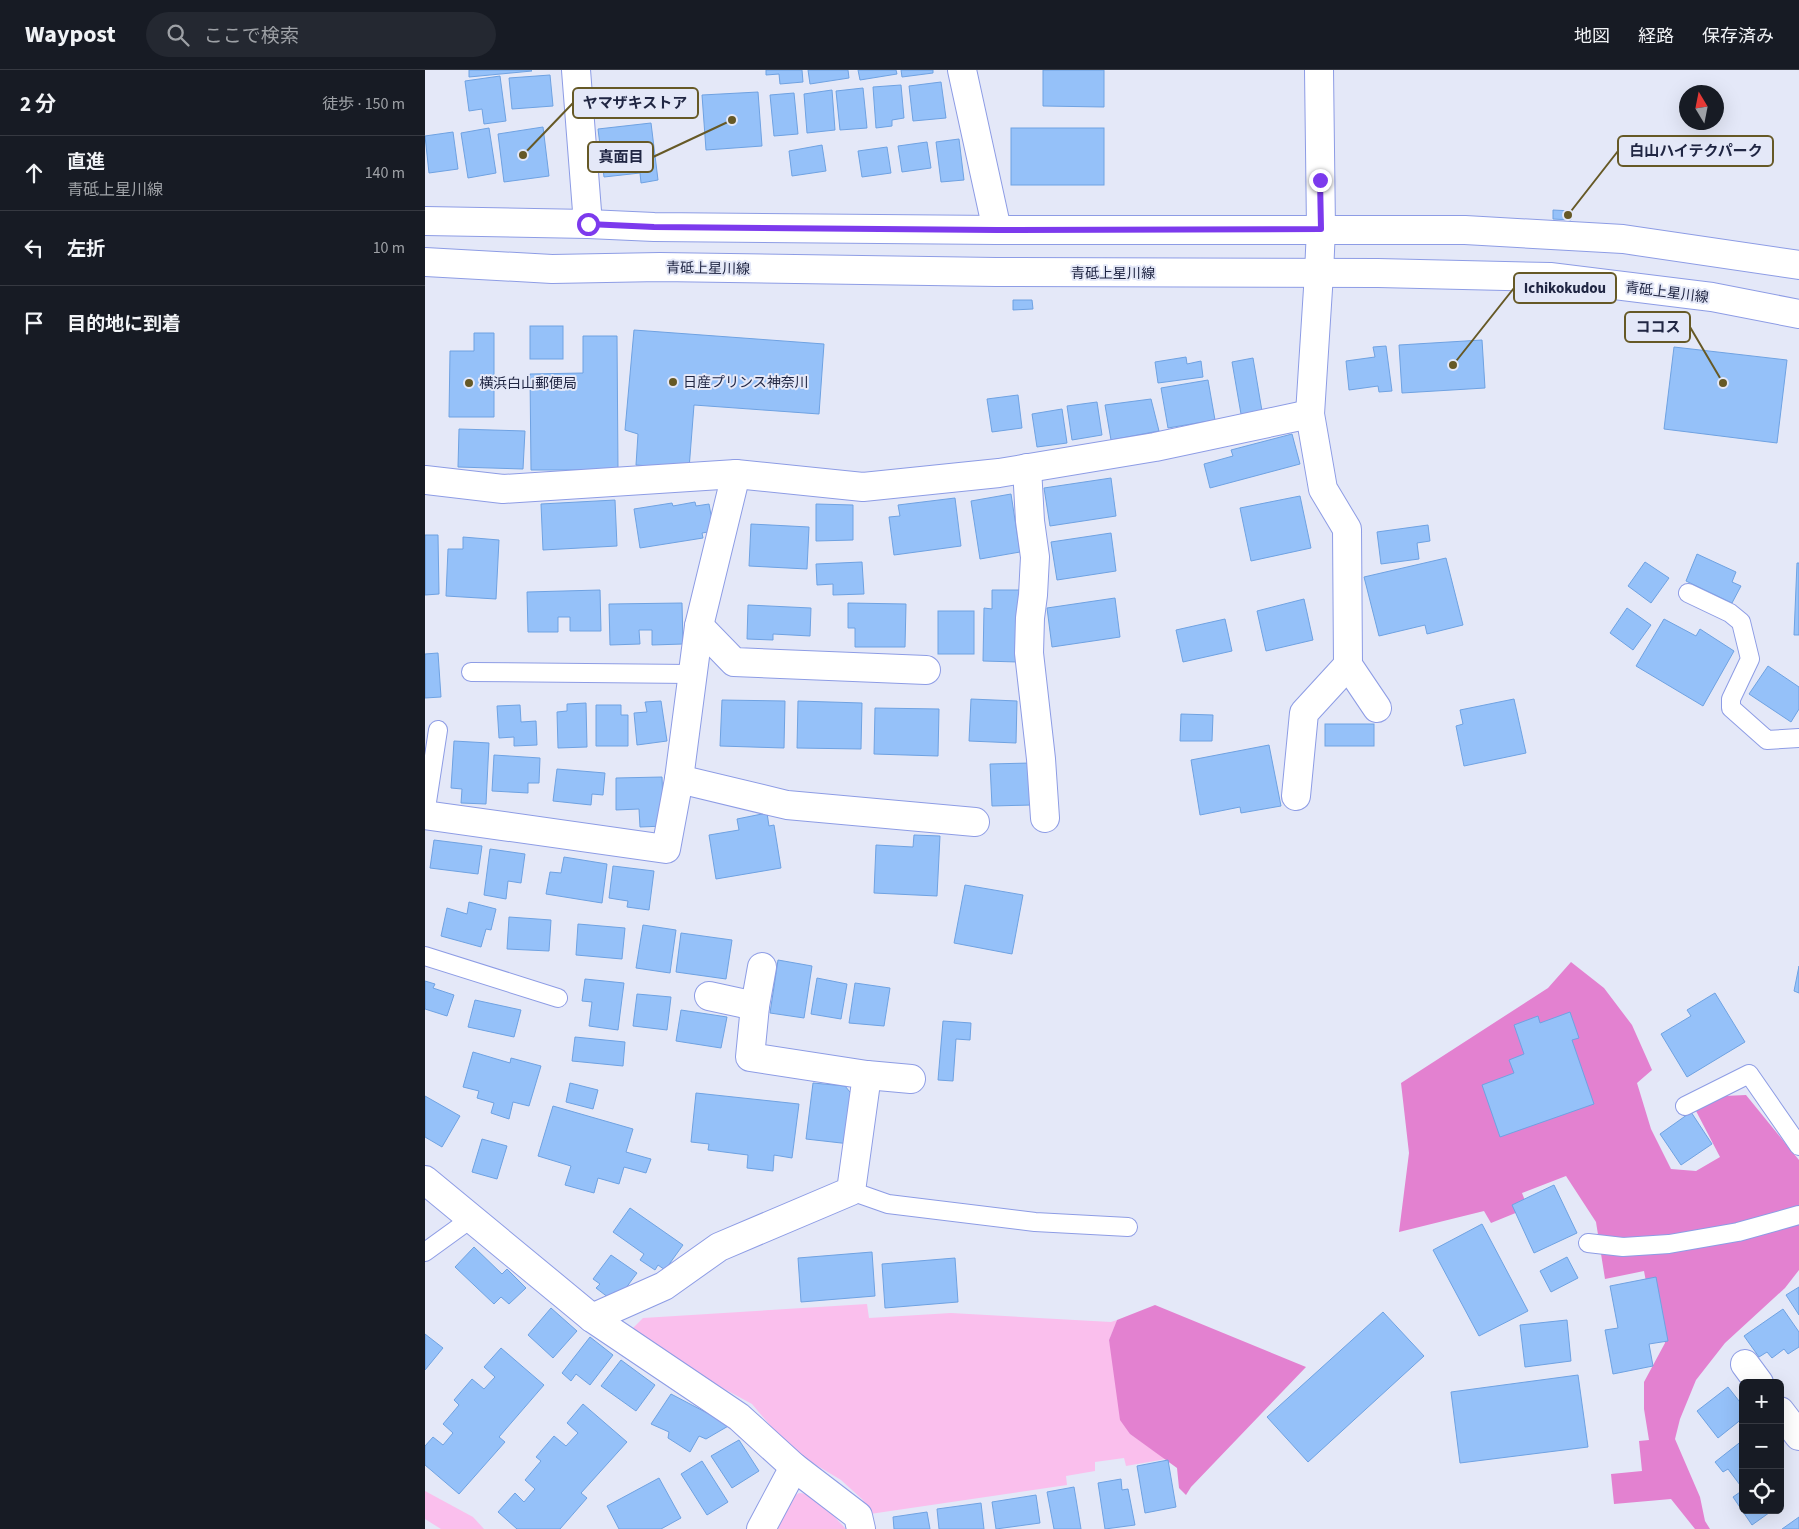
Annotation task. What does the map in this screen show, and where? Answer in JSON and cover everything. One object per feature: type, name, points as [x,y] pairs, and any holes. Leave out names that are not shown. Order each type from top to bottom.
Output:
[{"type":"street","points":[[576,70],[588,224]]},
{"type":"street","points":[[962,70],[997,230]]},
{"type":"street","points":[[1319,70],[1321,229],[1310,414],[1323,489],[1347,529],[1348,665],[1377,708]]},
{"type":"street","points":[[425,220],[654,227],[997,230],[1465,230],[1623,239],[1799,265]]},
{"type":"street","name":"青砥上星川線","points":[[425,262],[552,269],[660,267],[996,272],[1319,273],[1550,278],[1712,297],[1799,314]]},
{"type":"street","points":[[425,480],[503,489],[736,474],[863,487],[999,473],[1155,447],[1310,414]]},
{"type":"street","points":[[1027,468],[1030,521],[1035,557],[1029,653],[1041,759],[1045,818]]},
{"type":"street","points":[[425,815],[666,849],[679,778],[691,674],[699,626],[736,474]]},
{"type":"street","points":[[699,626],[734,662],[926,670]]},
{"type":"street","points":[[1296,796],[1304,713],[1348,665]]},
{"type":"street","points":[[679,778],[787,805],[975,822]]},
{"type":"street","points":[[762,967],[755,1006],[750,1057],[867,1075],[911,1079]]},
{"type":"street","points":[[709,996],[755,1006]]},
{"type":"street","points":[[592,1318],[664,1286],[719,1247],[851,1191],[867,1075]]},
{"type":"street","points":[[425,1180],[592,1318],[739,1417],[795,1467],[858,1516],[861,1529]]},
{"type":"street","points":[[1784,1416],[1799,1436]]},
{"type":"street","points":[[761,1529],[795,1467]]},
{"type":"lane","points":[[1688,593],[1730,613],[1741,622],[1750,659],[1731,698],[1731,708],[1767,740],[1799,738]]},
{"type":"lane","points":[[471,672],[691,674]]},
{"type":"lane","points":[[425,815],[438,730]]},
{"type":"lane","points":[[425,956],[559,998]]},
{"type":"lane","points":[[1685,1106],[1749,1074],[1799,1146]]},
{"type":"lane","points":[[851,1191],[888,1204],[1035,1222],[1128,1227]]},
{"type":"lane","points":[[1588,1243],[1623,1247],[1669,1244],[1739,1232],[1799,1215]]},
{"type":"lane","points":[[425,1252],[472,1218]]},
{"type":"shaded area","points":[[1571,962],[1604,988],[1632,1025],[1652,1070],[1637,1083],[1651,1129],[1671,1169],[1696,1171],[1720,1157],[1695,1109],[1724,1096],[1746,1095],[1799,1160],[1799,1270],[1785,1288],[1725,1343],[1696,1380],[1680,1419],[1675,1439],[1700,1497],[1705,1521],[1710,1529],[1695,1529],[1671,1499],[1614,1504],[1611,1474],[1642,1471],[1639,1441],[1649,1440],[1644,1409],[1644,1382],[1665,1343],[1661,1320],[1653,1319],[1644,1271],[1605,1279],[1596,1222],[1566,1176],[1522,1193],[1528,1208],[1491,1223],[1484,1211],[1399,1232],[1409,1153],[1401,1083],[1548,988]]},
{"type":"shaded area","points":[[867,1304],[869,1318],[951,1313],[1111,1322],[1117,1320],[1109,1340],[1130,1434],[1166,1459],[1126,1466],[1124,1458],[1095,1462],[1095,1471],[1066,1476],[1067,1485],[870,1514],[863,1500],[841,1480],[791,1450],[752,1404],[654,1351],[633,1328],[643,1318]]},
{"type":"shaded area","points":[[1155,1305],[1306,1367],[1191,1487],[1186,1495],[1179,1488],[1177,1468],[1130,1434],[1120,1420],[1109,1340],[1117,1320]]},
{"type":"shaded area","points":[[425,1491],[473,1517],[484,1529],[441,1529],[425,1519]]},
{"type":"shaded area","points":[[799,1493],[806,1494],[819,1501],[846,1529],[778,1529],[789,1499]]},
{"type":"building","points":[[469,70],[531,70],[532,71],[469,77]]},
{"type":"building","points":[[766,70],[802,70],[803,82],[780,84],[779,74],[766,75]]},
{"type":"building","points":[[808,70],[848,70],[849,78],[810,84]]},
{"type":"building","points":[[858,70],[896,70],[897,74],[860,80]]},
{"type":"building","points":[[901,70],[933,70],[933,73],[902,77]]},
{"type":"building","points":[[1043,70],[1104,70],[1104,107],[1043,106]]},
{"type":"building","points":[[550,75],[553,106],[512,109],[509,78]]},
{"type":"building","points":[[500,76],[506,121],[484,124],[482,109],[469,111],[465,81]]},
{"type":"building","points":[[941,82],[946,118],[913,121],[909,86]]},
{"type":"building","points":[[901,85],[904,118],[892,120],[892,126],[876,128],[873,87]]},
{"type":"building","points":[[863,88],[867,128],[840,130],[836,91]]},
{"type":"building","points":[[832,90],[835,130],[807,133],[804,94]]},
{"type":"building","points":[[758,92],[762,146],[706,150],[702,95]]},
{"type":"building","points":[[794,93],[798,134],[774,136],[770,95]]},
{"type":"building","points":[[651,123],[658,180],[641,183],[640,173],[604,177],[598,129]]},
{"type":"building","points":[[543,127],[549,176],[504,182],[498,134]]},
{"type":"building","points":[[489,128],[496,173],[468,178],[461,133]]},
{"type":"building","points":[[1011,128],[1104,128],[1104,185],[1011,185]]},
{"type":"building","points":[[453,132],[458,169],[429,173],[425,136]]},
{"type":"building","points":[[959,139],[964,180],[941,182],[936,142]]},
{"type":"building","points":[[927,142],[931,168],[902,172],[898,146]]},
{"type":"building","points":[[822,145],[826,171],[792,176],[789,151]]},
{"type":"building","points":[[887,147],[891,173],[862,177],[858,151]]},
{"type":"building","points":[[1553,210],[1572,211],[1571,220],[1553,219]]},
{"type":"building","points":[[1013,300],[1032,300],[1033,309],[1013,310]]},
{"type":"building","points":[[530,326],[563,326],[563,359],[530,359]]},
{"type":"building","points":[[634,330],[824,344],[819,414],[694,405],[689,469],[636,465],[638,434],[625,430]]},
{"type":"building","points":[[474,333],[494,333],[494,417],[449,417],[450,351],[474,351]]},
{"type":"building","points":[[583,336],[617,336],[618,470],[531,470],[530,374],[583,373]]},
{"type":"building","points":[[1482,340],[1485,388],[1402,393],[1399,345]]},
{"type":"building","points":[[1386,346],[1392,391],[1379,392],[1378,386],[1349,390],[1346,361],[1375,357],[1373,347]]},
{"type":"building","points":[[1674,347],[1787,360],[1777,443],[1664,429]]},
{"type":"building","points":[[1186,357],[1187,364],[1201,361],[1203,377],[1158,383],[1155,362]]},
{"type":"building","points":[[1253,358],[1262,411],[1241,414],[1232,362]]},
{"type":"building","points":[[1208,380],[1215,420],[1168,428],[1161,388]]},
{"type":"building","points":[[1018,395],[1022,428],[992,432],[987,399]]},
{"type":"building","points":[[1151,399],[1159,431],[1111,440],[1105,405]]},
{"type":"building","points":[[1097,402],[1102,435],[1072,440],[1067,406]]},
{"type":"building","points":[[1062,409],[1067,443],[1037,447],[1032,414]]},
{"type":"building","points":[[459,429],[525,431],[523,469],[458,467]]},
{"type":"building","points":[[1292,434],[1300,464],[1210,488],[1204,464],[1233,456],[1231,450]]},
{"type":"building","points":[[1111,478],[1116,516],[1050,526],[1044,488]]},
{"type":"building","points":[[1011,494],[1020,552],[980,559],[971,501]]},
{"type":"building","points":[[1300,496],[1311,548],[1251,561],[1240,508]]},
{"type":"building","points":[[955,498],[961,546],[894,555],[889,517],[900,516],[898,505]]},
{"type":"building","points":[[615,500],[617,546],[543,550],[541,504]]},
{"type":"building","points":[[695,502],[696,506],[709,504],[714,531],[702,533],[703,538],[640,548],[634,509],[672,503],[673,506]]},
{"type":"building","points":[[816,504],[853,505],[853,540],[816,541]]},
{"type":"building","points":[[751,524],[809,527],[807,569],[749,566]]},
{"type":"building","points":[[1428,525],[1430,541],[1417,543],[1419,559],[1381,564],[1377,532]]},
{"type":"building","points":[[1111,533],[1116,571],[1057,580],[1051,542]]},
{"type":"building","points":[[425,535],[438,535],[439,594],[425,595]]},
{"type":"building","points":[[463,537],[499,540],[496,599],[446,596],[448,549],[463,549]]},
{"type":"building","points":[[1697,554],[1736,572],[1732,582],[1741,586],[1732,603],[1686,581]]},
{"type":"building","points":[[1446,558],[1463,625],[1427,634],[1425,625],[1379,636],[1364,577]]},
{"type":"building","points":[[862,562],[864,594],[833,595],[833,584],[817,585],[816,564]]},
{"type":"building","points":[[1645,562],[1669,578],[1651,603],[1628,586]]},
{"type":"building","points":[[1797,563],[1799,563],[1799,635],[1794,635]]},
{"type":"building","points":[[600,590],[601,631],[570,631],[570,617],[558,617],[558,632],[528,632],[527,592]]},
{"type":"building","points":[[992,590],[1020,590],[1018,662],[983,661],[984,608],[992,609]]},
{"type":"building","points":[[1115,598],[1120,637],[1052,647],[1047,608]]},
{"type":"building","points":[[1304,599],[1313,640],[1266,651],[1257,611]]},
{"type":"building","points":[[682,603],[683,644],[652,645],[652,630],[639,630],[640,644],[610,645],[609,604]]},
{"type":"building","points":[[848,603],[906,604],[905,647],[855,647],[855,628],[848,628]]},
{"type":"building","points":[[748,605],[811,608],[810,636],[773,634],[773,640],[747,639]]},
{"type":"building","points":[[1627,608],[1651,625],[1633,650],[1610,633]]},
{"type":"building","points":[[938,611],[974,611],[974,654],[938,654]]},
{"type":"building","points":[[1225,619],[1232,651],[1183,662],[1176,630]]},
{"type":"building","points":[[1664,619],[1696,636],[1700,629],[1734,651],[1703,706],[1636,666]]},
{"type":"building","points":[[438,653],[441,697],[425,698],[425,654]]},
{"type":"building","points":[[1768,666],[1799,687],[1799,709],[1791,722],[1749,694]]},
{"type":"building","points":[[971,699],[1017,701],[1016,743],[969,741]]},
{"type":"building","points":[[1514,699],[1526,753],[1464,766],[1456,726],[1463,724],[1460,710]]},
{"type":"building","points":[[722,700],[785,701],[784,748],[720,746]]},
{"type":"building","points":[[661,701],[667,741],[637,745],[634,713],[647,712],[645,702]]},
{"type":"building","points":[[798,701],[862,703],[861,749],[797,748]]},
{"type":"building","points":[[586,703],[587,747],[558,748],[557,712],[567,711],[567,704]]},
{"type":"building","points":[[520,705],[521,722],[536,721],[537,745],[514,746],[514,737],[499,738],[497,706]]},
{"type":"building","points":[[596,705],[621,705],[621,715],[628,715],[628,746],[596,746]]},
{"type":"building","points":[[875,708],[939,709],[938,756],[874,754]]},
{"type":"building","points":[[1181,714],[1213,715],[1212,741],[1180,741]]},
{"type":"building","points":[[1325,724],[1374,724],[1374,746],[1325,746]]},
{"type":"building","points":[[454,741],[489,743],[486,804],[461,803],[462,789],[451,788]]},
{"type":"building","points":[[1269,745],[1281,806],[1241,813],[1240,807],[1200,815],[1191,760]]},
{"type":"building","points":[[494,755],[540,758],[539,783],[528,783],[528,793],[492,791]]},
{"type":"building","points":[[1030,763],[1032,805],[992,806],[990,764]]},
{"type":"building","points":[[557,769],[605,773],[603,795],[592,794],[591,805],[553,801]]},
{"type":"building","points":[[662,777],[664,826],[640,827],[639,809],[616,810],[616,778]]},
{"type":"building","points":[[767,813],[769,826],[774,825],[781,868],[716,879],[709,835],[739,830],[737,819]]},
{"type":"building","points":[[914,835],[940,836],[937,896],[874,893],[876,845],[913,847]]},
{"type":"building","points":[[434,840],[482,846],[478,874],[430,868]]},
{"type":"building","points":[[490,849],[525,854],[521,883],[508,881],[506,899],[484,895]]},
{"type":"building","points":[[564,857],[607,864],[602,903],[546,894],[550,872],[561,873]]},
{"type":"building","points":[[613,866],[654,871],[649,910],[627,907],[628,901],[609,898]]},
{"type":"building","points":[[965,885],[1023,895],[1012,954],[954,943]]},
{"type":"building","points":[[469,902],[496,909],[491,930],[486,929],[481,947],[441,936],[447,908],[467,914]]},
{"type":"building","points":[[509,917],[551,920],[549,951],[507,949]]},
{"type":"building","points":[[578,924],[625,928],[622,959],[576,955]]},
{"type":"building","points":[[643,925],[676,930],[670,973],[636,968]]},
{"type":"building","points":[[681,933],[732,940],[726,979],[676,972]]},
{"type":"building","points":[[778,960],[812,966],[804,1018],[770,1013]]},
{"type":"building","points":[[1799,966],[1799,993],[1794,991]]},
{"type":"building","points":[[817,978],[847,984],[841,1019],[811,1014]]},
{"type":"building","points":[[585,979],[624,983],[618,1030],[589,1026],[592,1002],[582,1001]]},
{"type":"building","points":[[425,981],[435,984],[433,988],[454,995],[447,1016],[425,1009]]},
{"type":"building","points":[[855,983],[890,988],[884,1026],[849,1023]]},
{"type":"building","points":[[1715,993],[1745,1042],[1687,1077],[1661,1034],[1691,1016],[1687,1010]]},
{"type":"building","points":[[637,994],[671,997],[667,1030],[633,1026]]},
{"type":"building","points":[[475,1000],[521,1010],[514,1037],[468,1027]]},
{"type":"building","points":[[681,1010],[727,1017],[721,1048],[676,1041]]},
{"type":"building","points":[[1570,1012],[1579,1038],[1572,1040],[1594,1104],[1500,1137],[1482,1085],[1514,1073],[1509,1060],[1524,1054],[1514,1025],[1538,1016],[1540,1023]]},
{"type":"building","points":[[943,1021],[971,1023],[970,1040],[956,1039],[953,1081],[938,1080]]},
{"type":"building","points":[[575,1037],[625,1042],[623,1066],[572,1061]]},
{"type":"building","points":[[473,1052],[510,1063],[511,1058],[541,1066],[529,1106],[513,1102],[509,1119],[491,1113],[494,1103],[477,1098],[479,1091],[463,1087]]},
{"type":"building","points":[[570,1083],[598,1090],[593,1109],[566,1102]]},
{"type":"building","points":[[813,1083],[845,1086],[854,1097],[850,1144],[806,1139]]},
{"type":"building","points":[[696,1093],[799,1104],[792,1158],[774,1155],[773,1171],[747,1168],[748,1155],[708,1150],[709,1144],[691,1142]]},
{"type":"building","points":[[425,1096],[460,1116],[442,1147],[425,1137]]},
{"type":"building","points":[[553,1106],[633,1129],[626,1152],[651,1159],[646,1173],[624,1167],[619,1184],[598,1178],[594,1193],[565,1185],[571,1166],[538,1156]]},
{"type":"building","points":[[1691,1112],[1712,1144],[1681,1165],[1660,1134]]},
{"type":"building","points":[[482,1139],[507,1146],[497,1179],[472,1172]]},
{"type":"building","points":[[1554,1185],[1577,1233],[1534,1253],[1512,1205]]},
{"type":"building","points":[[630,1208],[683,1245],[665,1270],[658,1265],[655,1270],[640,1260],[644,1254],[613,1232]]},
{"type":"building","points":[[1482,1224],[1528,1311],[1479,1336],[1433,1250]]},
{"type":"building","points":[[474,1247],[502,1274],[507,1269],[526,1288],[509,1304],[501,1297],[494,1304],[455,1267]]},
{"type":"building","points":[[872,1252],[875,1296],[801,1302],[798,1258]]},
{"type":"building","points":[[611,1255],[637,1273],[620,1296],[614,1292],[609,1298],[596,1288],[600,1284],[593,1279]]},
{"type":"building","points":[[1567,1257],[1578,1278],[1551,1292],[1540,1271]]},
{"type":"building","points":[[955,1258],[958,1302],[885,1308],[882,1264]]},
{"type":"building","points":[[1656,1277],[1668,1341],[1649,1344],[1653,1366],[1613,1374],[1605,1330],[1618,1328],[1610,1286]]},
{"type":"building","points":[[1799,1287],[1799,1315],[1786,1295]]},
{"type":"building","points":[[551,1308],[577,1331],[553,1358],[528,1335]]},
{"type":"building","points":[[1783,1309],[1799,1332],[1799,1347],[1788,1354],[1784,1349],[1772,1358],[1767,1352],[1759,1357],[1744,1336]]},
{"type":"building","points":[[1383,1312],[1424,1356],[1308,1462],[1267,1417]]},
{"type":"building","points":[[1567,1320],[1571,1361],[1525,1367],[1520,1325]]},
{"type":"building","points":[[425,1334],[443,1348],[425,1370]]},
{"type":"building","points":[[590,1337],[613,1355],[590,1385],[576,1374],[571,1381],[562,1373]]},
{"type":"building","points":[[501,1348],[544,1385],[499,1437],[505,1442],[459,1494],[425,1465],[425,1446],[433,1437],[443,1445],[453,1433],[443,1424],[459,1405],[454,1400],[472,1379],[484,1389],[495,1377],[484,1367]]},
{"type":"building","points":[[621,1360],[655,1385],[636,1411],[601,1386]]},
{"type":"building","points":[[1578,1375],[1588,1447],[1460,1463],[1451,1392]]},
{"type":"building","points":[[1728,1387],[1739,1401],[1739,1421],[1718,1438],[1697,1411]]},
{"type":"building","points":[[671,1394],[730,1425],[706,1439],[699,1436],[690,1452],[668,1438],[669,1432],[651,1424]]},
{"type":"building","points":[[583,1404],[627,1442],[581,1493],[587,1498],[560,1529],[517,1529],[498,1512],[515,1493],[524,1502],[535,1489],[525,1480],[541,1461],[536,1457],[554,1436],[566,1446],[578,1433],[567,1423]]},
{"type":"building","points":[[739,1440],[759,1471],[732,1488],[711,1456]]},
{"type":"building","points":[[1739,1443],[1739,1484],[1728,1469],[1723,1472],[1715,1462]]},
{"type":"building","points":[[1168,1460],[1176,1507],[1145,1513],[1137,1466]]},
{"type":"building","points":[[702,1461],[728,1502],[707,1515],[681,1474]]},
{"type":"building","points":[[659,1478],[681,1518],[661,1529],[619,1529],[607,1506]]},
{"type":"building","points":[[1121,1479],[1122,1490],[1128,1489],[1135,1525],[1105,1529],[1098,1483]]},
{"type":"building","points":[[1074,1487],[1081,1529],[1054,1529],[1047,1492]]},
{"type":"building","points":[[1739,1493],[1739,1506],[1733,1497]]},
{"type":"building","points":[[1036,1495],[1040,1523],[996,1529],[992,1502]]},
{"type":"building","points":[[981,1503],[984,1529],[939,1529],[937,1509]]},
{"type":"building","points":[[927,1512],[930,1529],[894,1529],[893,1517]]},
{"type":"building","points":[[1745,1514],[1767,1514],[1752,1525]]},
{"type":"building","points":[[1799,1517],[1799,1529],[1782,1529]]},
{"type":"place","name":"真面目","points":[[732,120]]},
{"type":"place","name":"ヤマザキストア","points":[[523,155]]},
{"type":"place","name":"白山ハイテクパーク","points":[[1568,215]]},
{"type":"place","name":"Ichikokudou","points":[[1453,365]]},
{"type":"place","name":"日産プリンス神奈川","points":[[673,382]]},
{"type":"place","name":"横浜白山郵便局","points":[[469,383]]},
{"type":"place","name":"ココス","points":[[1723,383]]},
{"type":"route","points":[[588,224],[654,227],[997,230],[1321,229],[1320,180]]}]
